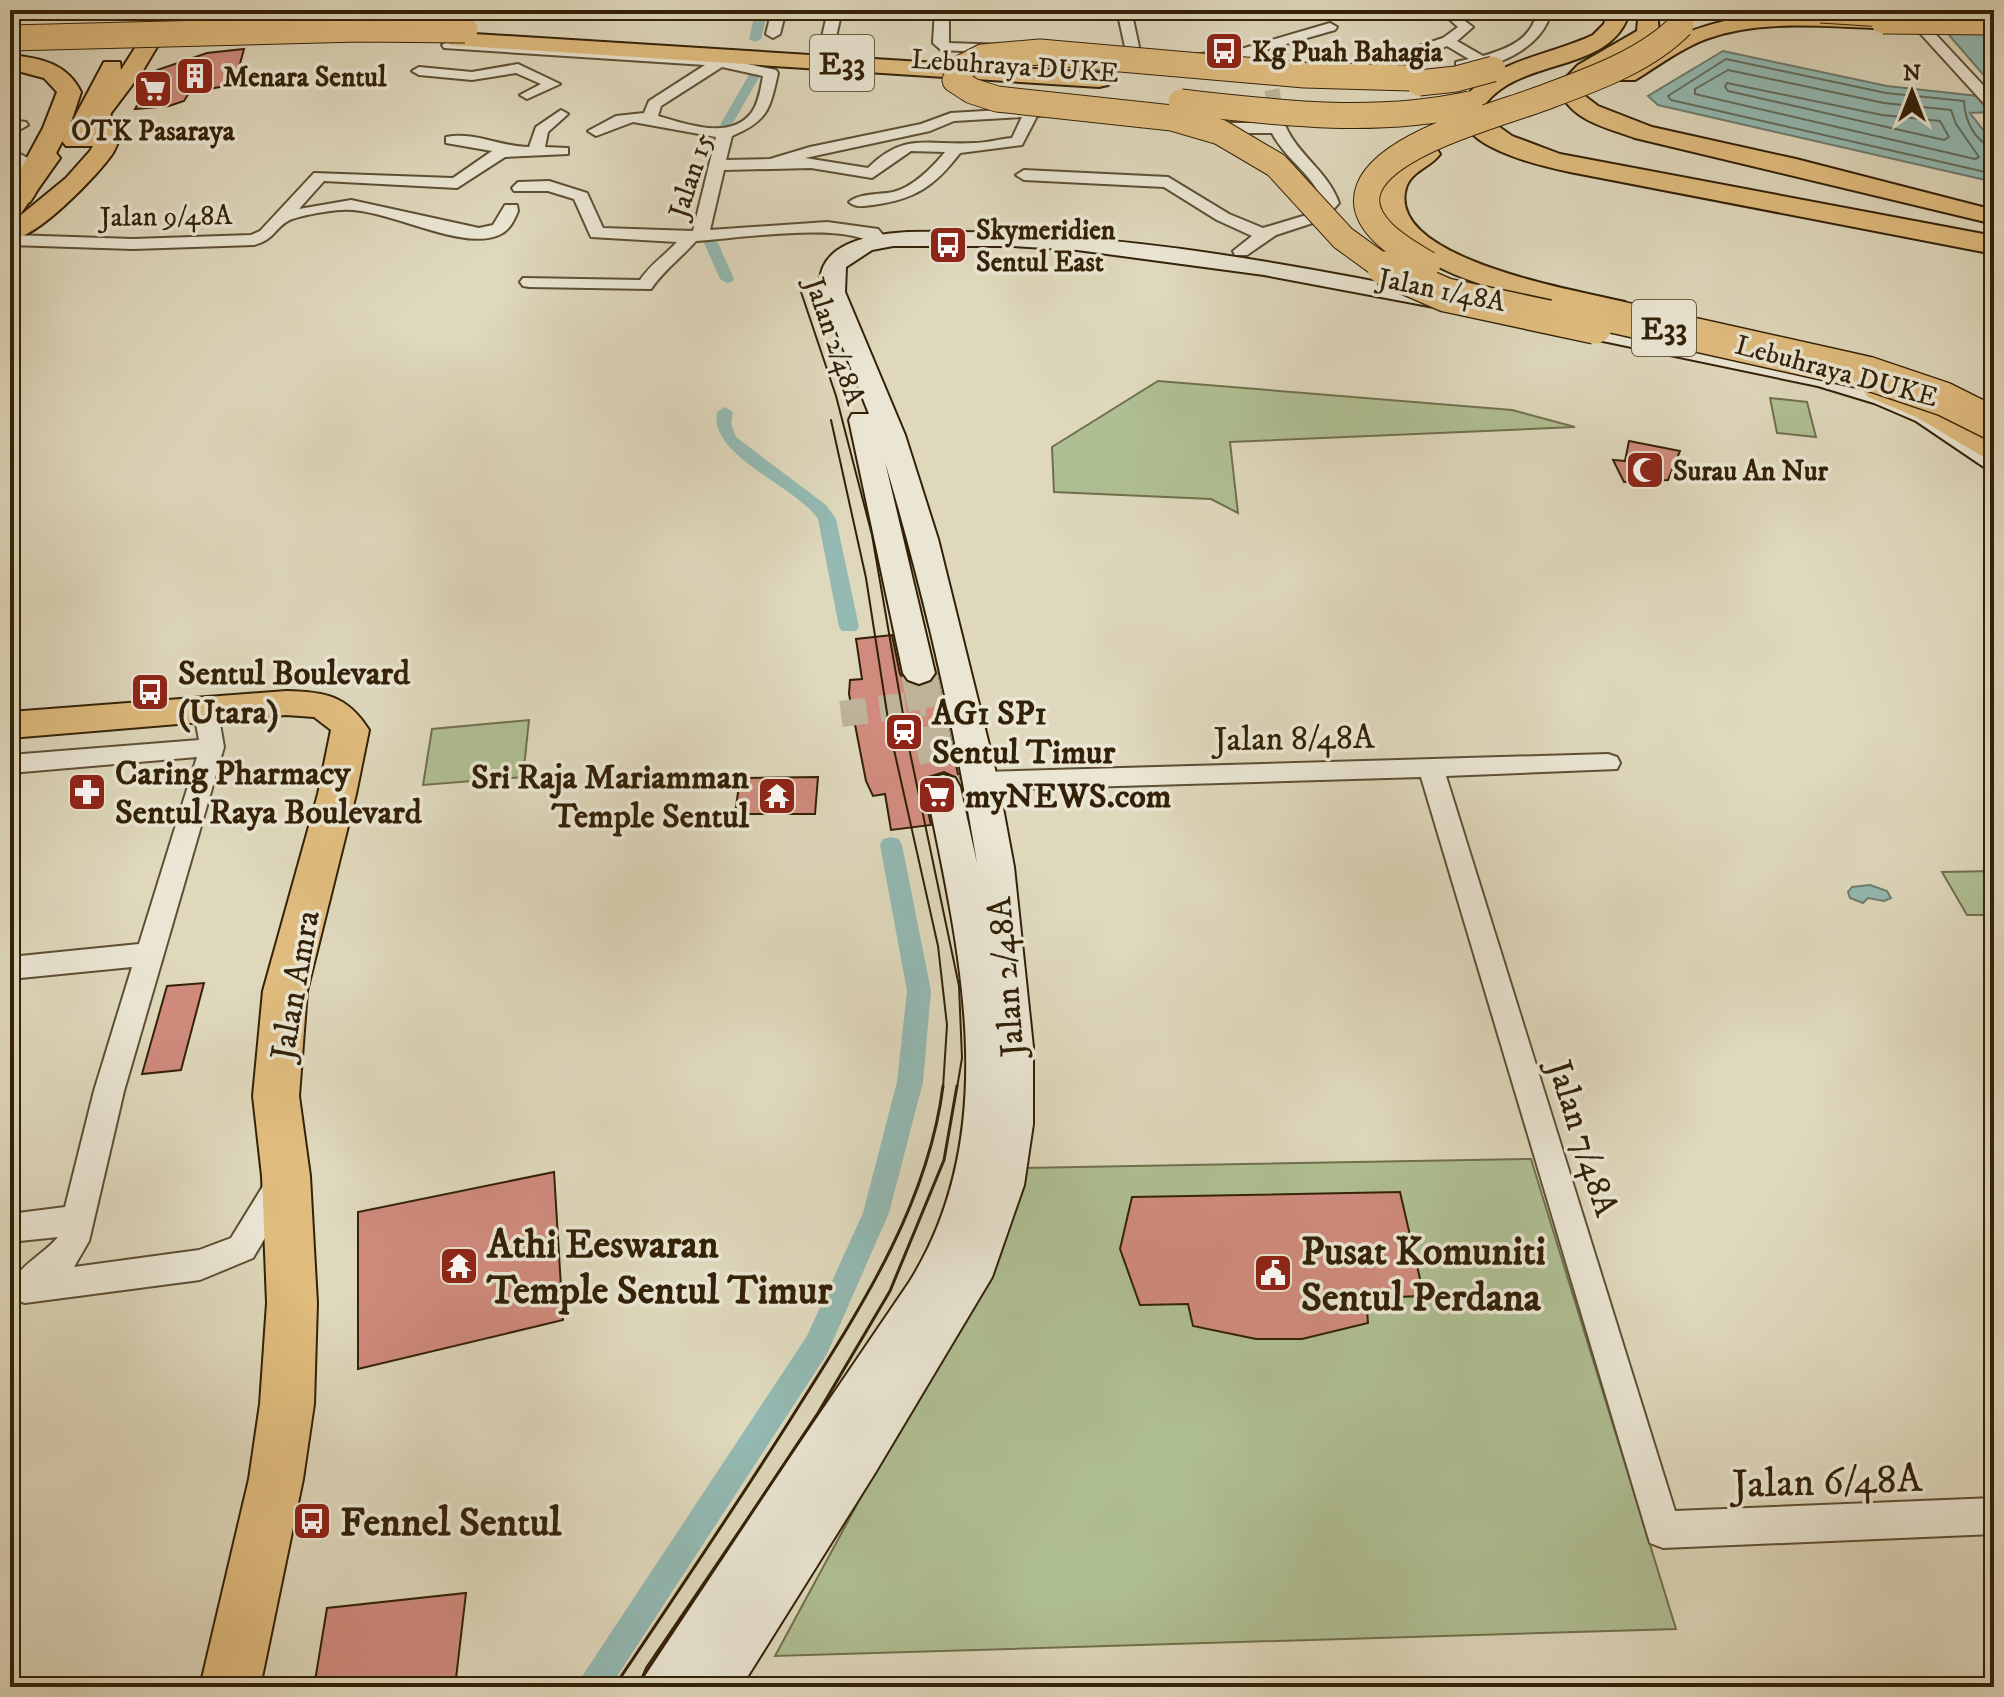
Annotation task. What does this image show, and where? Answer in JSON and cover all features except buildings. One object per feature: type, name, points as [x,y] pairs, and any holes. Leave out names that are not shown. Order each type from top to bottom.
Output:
[{"type":"highway","points":[[1595,327],[1487,305],[1420,285],[1383,269],[1331,226],[1284,173],[1259,152],[1197,124],[1131,113],[987,99],[963,90],[955,80],[958,70],[972,60],[1008,53],[1106,57],[1348,77],[1406,66],[1472,70],[1589,35],[1619,10]]},
{"type":"highway","points":[[1619,10],[1620,20],[1616,28],[1593,44],[1488,86],[1474,102],[1475,120],[1489,133],[1541,157],[1604,172],[1994,245]]},
{"type":"highway","points":[[1821,10],[1994,20]]},
{"type":"highway","name":"Lebuhraya DUKE","points":[[1685,18],[1662,43],[1541,98],[1445,134],[1402,154],[1375,174],[1367,192],[1369,212],[1382,232],[1432,267],[1467,281],[1891,380],[1934,392],[1994,424]]},
{"type":"highway","points":[[1108,80],[1344,117],[1427,113],[1487,99],[1614,45],[1649,19]]},
{"type":"highway","points":[[1649,19],[1570,86],[1579,105],[1605,119],[1683,143],[1796,167],[1994,220]]},
{"type":"highway","points":[[1683,143],[1620,117],[1607,105],[1606,90],[1696,35],[1747,22],[1791,19],[1994,20]]},
{"type":"highway","name":"Lebuhraya DUKE","points":[[10,38],[359,29],[719,59],[1108,80],[1275,96],[1525,127],[1994,231]]},
{"type":"highway","name":"Lebuhraya DUKE","points":[[10,46],[294,38],[457,38],[943,52],[1108,80]]},
{"type":"highway","points":[[719,59],[1108,80],[1402,85],[1441,81],[1551,48]]},
{"type":"highway","points":[[719,59],[1039,105],[1179,114],[1208,121],[1254,139],[1297,172],[1356,233],[1399,266],[1434,283],[1595,327]]},
{"type":"highway","points":[[10,62],[47,69],[67,85],[69,101],[13,216]]},
{"type":"highway","points":[[1623,77],[1622,99],[1626,109],[1638,118],[1725,143],[1994,203]]},
{"type":"highway","points":[[1162,89],[1385,121],[1545,169],[1631,187],[1937,234]]},
{"type":"highway","points":[[1541,98],[1427,154],[1409,166],[1395,179],[1391,191],[1392,207],[1400,225],[1446,261],[1483,276],[1896,372],[1939,389],[1967,408],[1994,435]]},
{"type":"highway","points":[[1580,134],[1994,220]]},
{"type":"highway","points":[[1777,210],[1994,260]]},
{"type":"highway","name":"Lebuhraya DUKE","points":[[1595,327],[1865,385],[1928,410],[1994,449]]},
{"type":"main road","points":[[13,216],[97,160],[110,138],[112,113],[126,68],[150,10]]},
{"type":"main road","points":[[13,216],[169,10]]},
{"type":"main road","name":"Jalan 1/48A","points":[[856,238],[996,227],[1100,232],[1241,251],[1546,309],[1874,380],[1934,404],[1994,435]]},
{"type":"main road","name":"Jalan 1/48A","points":[[856,238],[1082,242],[1253,265],[1393,292],[1823,379],[1883,397],[1925,415],[1994,461]]},
{"type":"main road","name":"Jalan 2/48A","points":[[856,238],[834,244],[810,266],[810,277],[849,374],[869,444],[919,673]]},
{"type":"main road","name":"Jalan 2/48A","points":[[666,1687],[913,1318],[950,1257],[964,1224],[985,1121],[985,1047],[969,909],[962,784],[923,539],[891,435],[833,292],[830,275],[834,265],[856,238]]},
{"type":"main road","name":"Jalan Amra","points":[[10,725],[205,707],[286,703],[318,704],[341,713],[350,730],[337,794],[285,991],[276,1096],[286,1176],[292,1303],[287,1404],[276,1479],[230,1687]]},
{"type":"main road","name":"Jalan 2/48A","points":[[710,1687],[976,1263],[1002,1185],[1012,1124],[1013,1047],[996,867],[962,784]]},
{"type":"street","points":[[773,34],[779,10]]},
{"type":"street","points":[[829,37],[835,10]]},
{"type":"street","points":[[942,10],[943,52],[956,48],[1066,51],[1184,60],[1241,53],[1330,27]]},
{"type":"street","points":[[1124,10],[1134,56]]},
{"type":"street","points":[[1241,53],[1256,56],[1267,66],[1386,75],[1488,65],[1527,41],[1542,26],[1544,10]]},
{"type":"street","points":[[1906,10],[1994,106]]},
{"type":"street","points":[[1406,66],[1421,52],[1448,41],[1466,27],[1454,17]]},
{"type":"street","points":[[457,38],[600,56],[719,59]]},
{"type":"street","points":[[1448,41],[1488,65]]},
{"type":"street","points":[[419,71],[472,76],[532,65],[585,67],[600,56]]},
{"type":"street","points":[[650,118],[654,104],[719,59]]},
{"type":"street","name":"Jalan 15","points":[[529,282],[645,285],[648,277],[694,236],[725,133],[751,124],[761,114],[771,73],[719,59]]},
{"type":"street","points":[[518,68],[553,84],[527,95]]},
{"type":"street","points":[[717,165],[811,163],[872,173],[894,150],[920,146],[973,148],[1017,142],[1039,105]]},
{"type":"street","points":[[767,165],[810,152],[925,128],[951,117],[1039,105],[1075,113],[1189,127],[1277,128]]},
{"type":"street","points":[[1241,251],[1265,235],[1319,216],[1331,203],[1323,186],[1282,139],[1277,128],[1275,107]]},
{"type":"street","points":[[536,151],[541,130],[561,114]]},
{"type":"street","points":[[596,131],[613,119],[626,116],[725,133]]},
{"type":"street","points":[[920,146],[925,128]]},
{"type":"street","points":[[451,140],[494,145],[501,152]]},
{"type":"street","points":[[857,202],[902,196],[939,170],[956,147]]},
{"type":"street","points":[[320,176],[457,183],[501,152],[563,151]]},
{"type":"street","points":[[13,216],[22,159],[15,155]]},
{"type":"street","name":"Jalan 9/48A","points":[[13,216],[233,242],[266,235],[334,162]]},
{"type":"street","points":[[1024,175],[1168,182],[1223,217],[1265,235]]},
{"type":"street","points":[[520,188],[524,185],[549,186],[581,196],[597,233],[856,238]]},
{"type":"street","points":[[283,215],[347,205],[470,232],[493,232],[509,216],[511,208]]},
{"type":"street","points":[[17,1289],[60,1260],[73,1241],[109,1091],[212,747],[205,707]]},
{"type":"street","points":[[10,764],[212,747]]},
{"type":"street","name":"Jalan 8/48A","points":[[962,784],[1154,774],[1608,763]]},
{"type":"street","name":"Jalan 7/48A","points":[[1431,768],[1663,1530]]},
{"type":"street","points":[[10,968],[150,954]]},
{"type":"street","points":[[17,1289],[200,1265],[228,1254],[242,1248],[286,1176]]},
{"type":"street","points":[[10,1228],[78,1220]]},
{"type":"street","name":"Jalan 6/48A","points":[[1663,1530],[1994,1516]]},
{"type":"green space","points":[[1158,381],[1512,410],[1575,427],[1230,442],[1238,513],[1211,499],[1054,492],[1052,447]]},
{"type":"green space","points":[[1770,398],[1807,402],[1816,437],[1777,433]]},
{"type":"green space","points":[[529,720],[523,777],[423,785],[432,729]]},
{"type":"green space","points":[[1994,871],[1994,915],[1967,915],[1942,872]]},
{"type":"green space","points":[[1531,1159],[1676,1629],[775,1656],[992,1255],[1023,1168]]},
{"type":"water","points":[[1994,22],[1994,87],[1942,27]]},
{"type":"water","points":[[1723,51],[1887,86],[1978,96],[1992,112],[1970,113],[1994,144],[1994,182],[1658,105],[1648,96]]},
{"type":"water","points":[[1870,885],[1887,891],[1891,898],[1884,901],[1868,898],[1863,903],[1850,898],[1848,892],[1852,887]]},
{"type":"waterway","points":[[755,39],[762,10]]},
{"type":"waterway","points":[[726,125],[754,76]]},
{"type":"waterway","points":[[711,243],[727,279]]},
{"type":"waterway","points":[[725,412],[723,424],[729,439],[820,509],[827,519],[849,627]]},
{"type":"waterway","points":[[591,1687],[817,1345],[876,1213],[910,1082],[919,991],[891,845]]},
{"type":"tunnel","points":[[1268,68],[1275,107]]},
{"type":"tunnel","points":[[919,673],[943,787]]},
{"type":"tunnel","points":[[841,714],[925,703]]},
{"type":"tram line","points":[[798,283],[836,396],[872,535],[908,743],[959,986],[962,1058],[957,1088]]},
{"type":"tram line","points":[[831,420],[866,578],[890,732],[938,946],[947,1025],[943,1088]]},
{"type":"tram line","points":[[614,1687],[752,1479],[867,1294],[907,1214],[923,1173],[943,1086]]},
{"type":"tram line","points":[[636,1687],[818,1413],[890,1291],[944,1160],[957,1086]]},
{"type":"place","name":"Kg Puah Bahagia","points":[[1224,51]]},
{"type":"place","name":"Menara Sentul","points":[[195,76]]},
{"type":"place","name":"OTK Pasaraya","points":[[153,89]]},
{"type":"place","name":"Skymeridien Sentul East","points":[[948,245]]},
{"type":"place","name":"Surau An Nur","points":[[1645,470]]},
{"type":"place","name":"Sentul Boulevard (Utara)","points":[[150,692]]},
{"type":"place","name":"AG1 SP1 Sentul Timur","points":[[904,732]]},
{"type":"place","name":"Caring Pharmacy Sentul Raya Boulevard","points":[[87,792]]},
{"type":"place","name":"myNEWS.com","points":[[937,795]]},
{"type":"place","name":"Sri Raja Mariamman Temple Sentul","points":[[777,796]]},
{"type":"place","name":"Athi Eeswaran Temple Sentul Timur","points":[[459,1266]]},
{"type":"place","name":"Pusat Komuniti Sentul Perdana","points":[[1273,1273]]},
{"type":"place","name":"Fennel Sentul","points":[[312,1521]]}]
